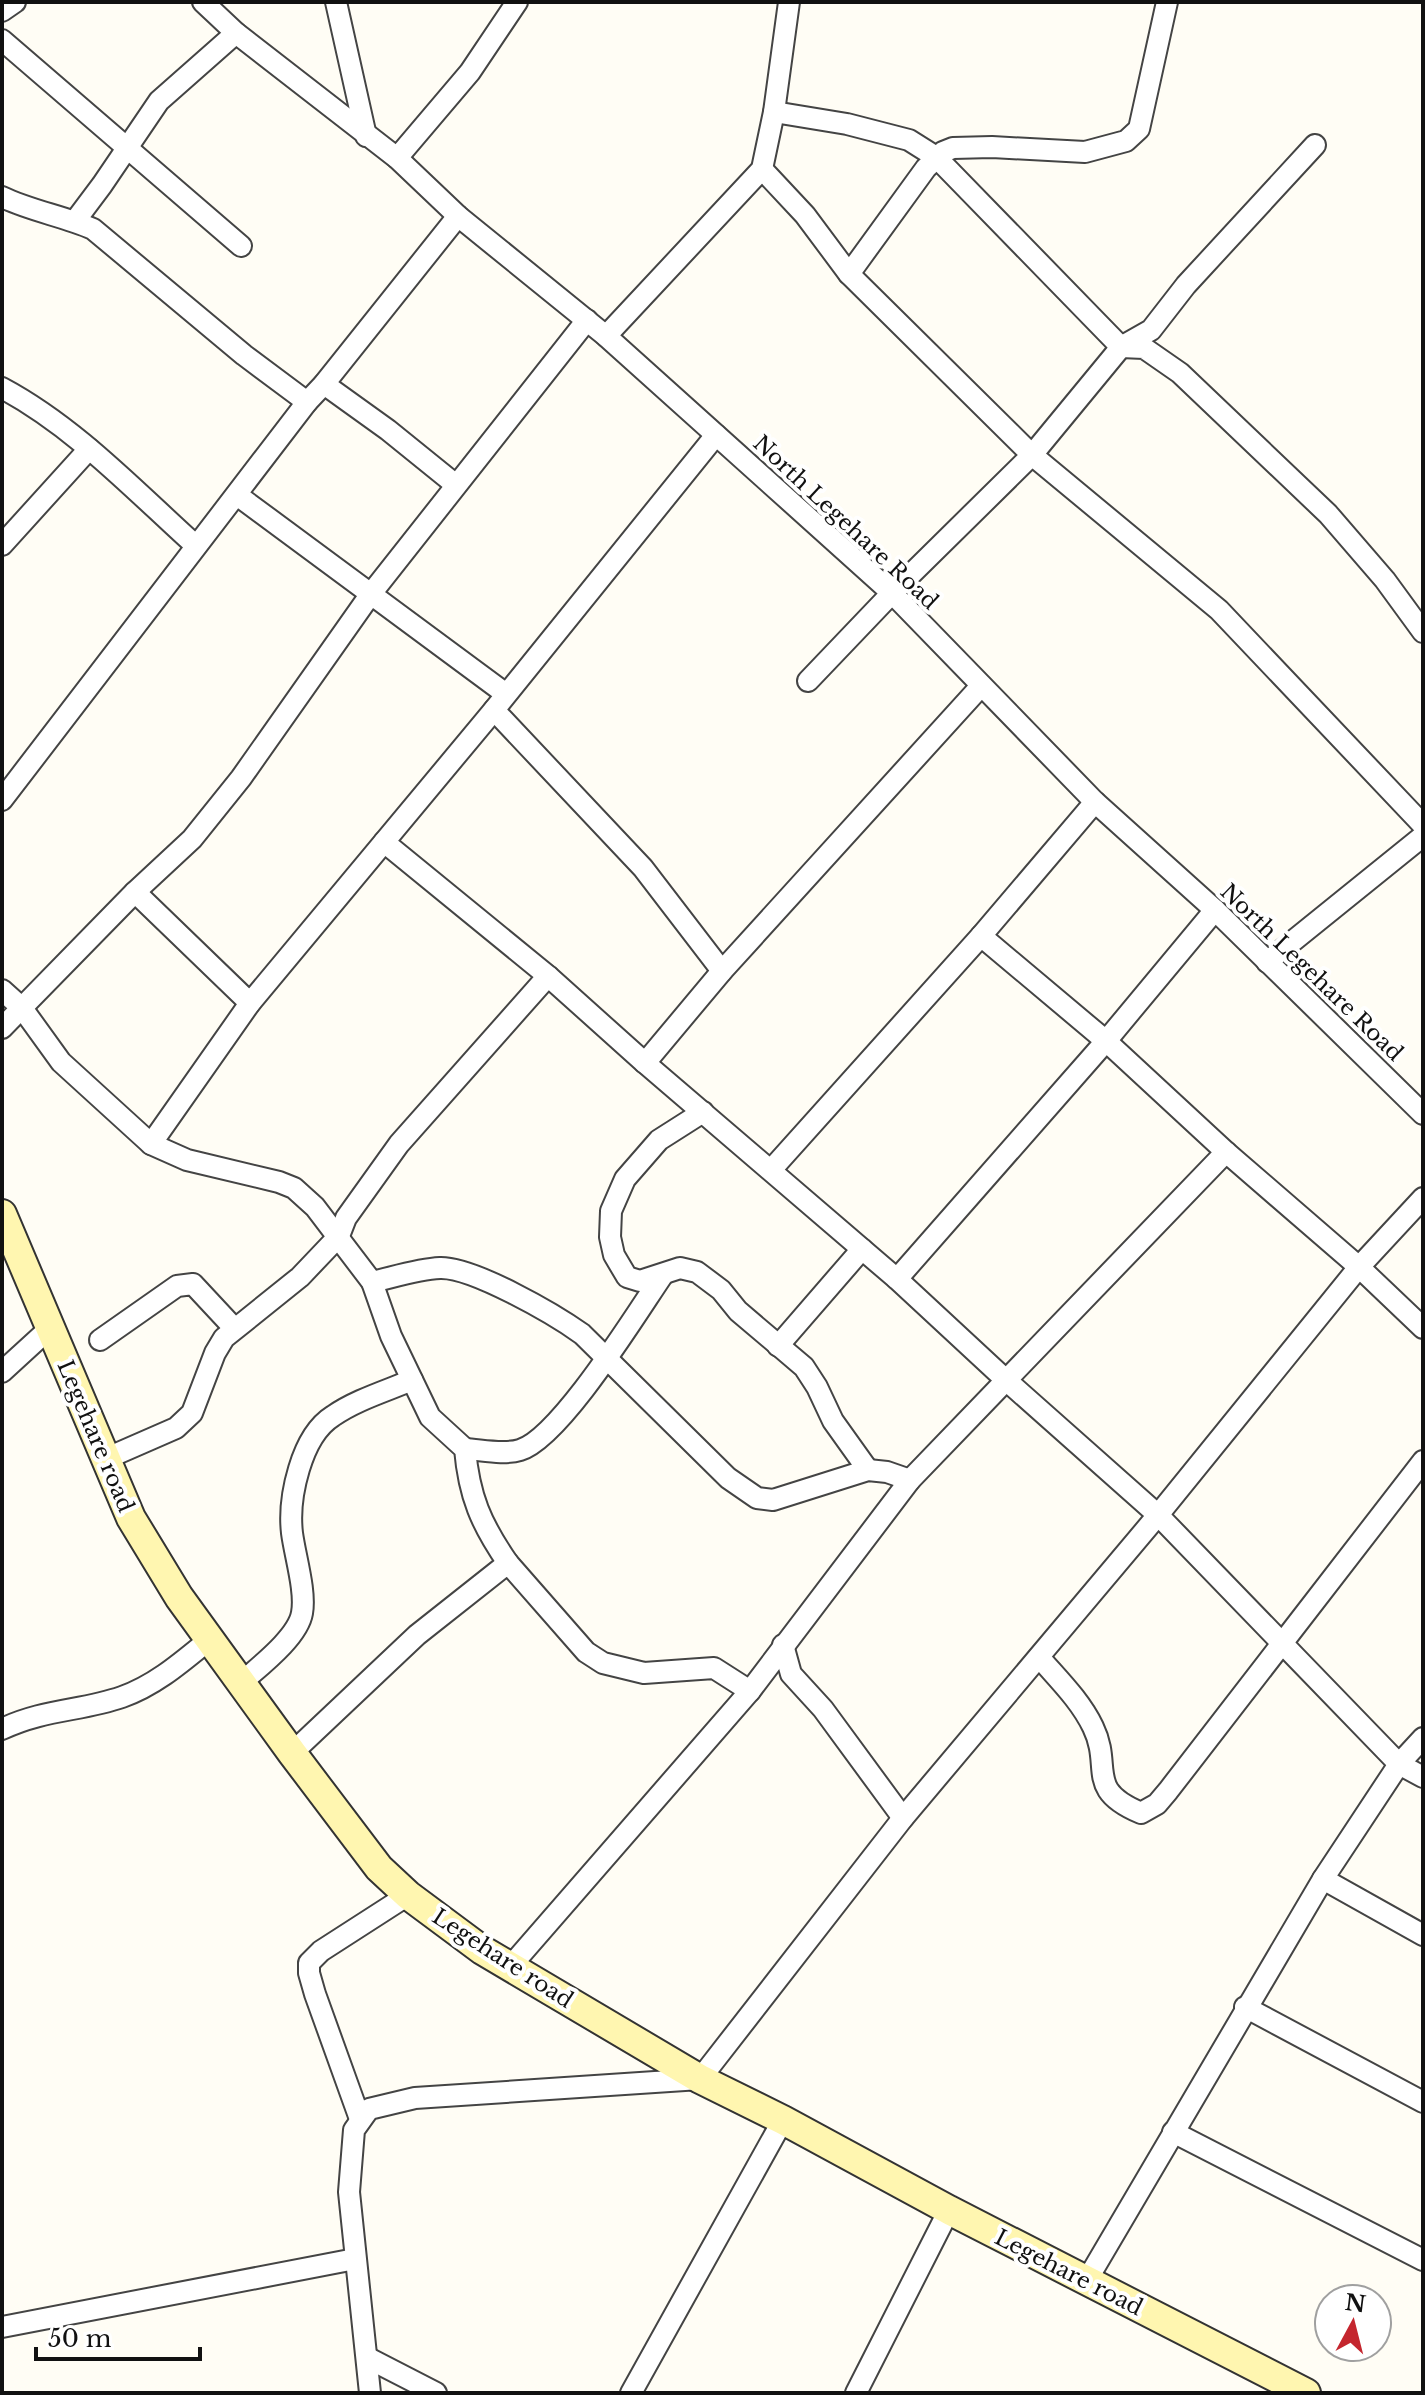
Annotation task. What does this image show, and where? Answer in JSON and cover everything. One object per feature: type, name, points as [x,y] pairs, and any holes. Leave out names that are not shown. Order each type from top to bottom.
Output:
[{"type":"main road","name":"Legehare road","points":[[2,1214],[8,1249],[50,1328],[131,1518],[179,1597],[292,1753],[379,1868],[408,1895],[482,1950],[700,2079],[1306,2393]]},
{"type":"street","points":[[2,11],[15,2]]},
{"type":"street","name":"North Legehare Road","points":[[203,2],[236,33],[397,158],[458,216],[606,336],[892,593],[1095,802],[1215,910],[1423,1114]]},
{"type":"street","points":[[336,2],[366,136]]},
{"type":"street","points":[[397,158],[470,72],[517,2]]},
{"type":"street","points":[[606,336],[762,169],[774,112],[789,2]]},
{"type":"street","points":[[849,274],[936,157],[953,148],[1085,152],[1126,141],[1139,129],[1167,2]]},
{"type":"street","points":[[75,221],[159,101],[236,33]]},
{"type":"street","points":[[2,40],[241,246]]},
{"type":"street","points":[[774,112],[847,124],[909,140],[936,157],[1121,347],[1144,348],[1180,373],[1328,514],[1385,580],[1423,632]]},
{"type":"street","points":[[808,681],[1032,455],[1121,347],[1151,330],[1186,285],[1315,145]]},
{"type":"street","points":[[762,169],[805,215],[849,274],[1032,455],[1219,610],[1423,825]]},
{"type":"street","points":[[2,197],[23,207],[93,229],[212,329],[307,402]]},
{"type":"street","points":[[2,800],[195,545],[458,216]]},
{"type":"street","points":[[12,1018],[135,892],[192,839],[241,778],[370,595],[587,320]]},
{"type":"street","points":[[324,384],[456,485]]},
{"type":"street","points":[[2,388],[26,401],[89,449],[195,545]]},
{"type":"street","points":[[151,1144],[250,1003],[716,435]]},
{"type":"street","points":[[2,545],[89,449]]},
{"type":"street","points":[[237,495],[370,595],[500,702],[643,868],[722,971]]},
{"type":"street","points":[[645,1063],[722,971],[981,686]]},
{"type":"street","points":[[771,1170],[981,936],[1095,802]]},
{"type":"street","points":[[1267,962],[1423,836]]},
{"type":"street","points":[[384,842],[548,976],[897,1279],[1158,1515],[1399,1764],[1423,1777]]},
{"type":"street","points":[[135,892],[250,1003]]},
{"type":"street","points":[[897,1279],[1106,1041],[1215,910]]},
{"type":"street","points":[[981,936],[1106,1041],[1423,1328]]},
{"type":"street","points":[[105,1459],[176,1428],[192,1413],[224,1338],[300,1277],[339,1236],[346,1218],[399,1144],[548,976]]},
{"type":"street","points":[[2,990],[12,1018],[151,1144],[187,1160],[261,1176],[294,1188],[315,1207],[372,1282],[391,1336],[430,1417],[465,1449],[513,1452],[537,1442],[552,1429],[607,1358],[662,1276]]},
{"type":"street","points":[[703,1112],[659,1140],[625,1179],[611,1211],[610,1237],[614,1255],[627,1277],[640,1281],[680,1268],[697,1272],[721,1290],[738,1311],[804,1367],[833,1421],[868,1470]]},
{"type":"street","points":[[510,1967],[750,1691],[910,1480],[1226,1152]]},
{"type":"street","points":[[370,2393],[349,2192],[354,2130],[360,2119],[369,2109],[415,2098],[700,2079],[903,1818],[1158,1515],[1359,1267],[1423,1198]]},
{"type":"street","points":[[778,1346],[862,1249]]},
{"type":"street","points":[[372,1282],[443,1268],[470,1275],[557,1316],[582,1334],[728,1478],[757,1498],[773,1500],[868,1470],[887,1472],[910,1480]]},
{"type":"street","points":[[100,1340],[177,1286],[188,1283],[193,1284],[234,1328]]},
{"type":"street","points":[[2,1372],[50,1328]]},
{"type":"street","points":[[242,1682],[285,1641],[302,1614],[290,1514],[302,1460],[320,1428],[330,1417],[348,1407],[412,1380]]},
{"type":"street","points":[[465,1449],[468,1483],[479,1516],[508,1563],[586,1652],[603,1663],[644,1673],[714,1668],[750,1691]]},
{"type":"street","points":[[1039,1657],[1082,1707],[1094,1729],[1101,1748],[1100,1771],[1108,1792],[1125,1806],[1141,1813],[1157,1804],[1168,1791],[1423,1461]]},
{"type":"street","points":[[292,1753],[417,1635],[508,1563]]},
{"type":"street","points":[[2,1729],[42,1713],[122,1697],[163,1676],[210,1639]]},
{"type":"street","points":[[783,1645],[791,1674],[823,1709],[903,1818]]},
{"type":"street","points":[[1087,2280],[1323,1879],[1399,1764],[1423,1738]]},
{"type":"street","points":[[1323,1879],[1423,1935]]},
{"type":"street","points":[[360,2119],[315,1994],[309,1963],[321,1951],[408,1895]]},
{"type":"street","points":[[1245,2007],[1423,2102]]},
{"type":"street","points":[[631,2393],[783,2120]]},
{"type":"street","points":[[1173,2132],[1423,2260]]},
{"type":"street","points":[[864,2390],[949,2210]]},
{"type":"street","points":[[2,2327],[355,2259]]},
{"type":"street","points":[[368,2358],[436,2393]]}]
